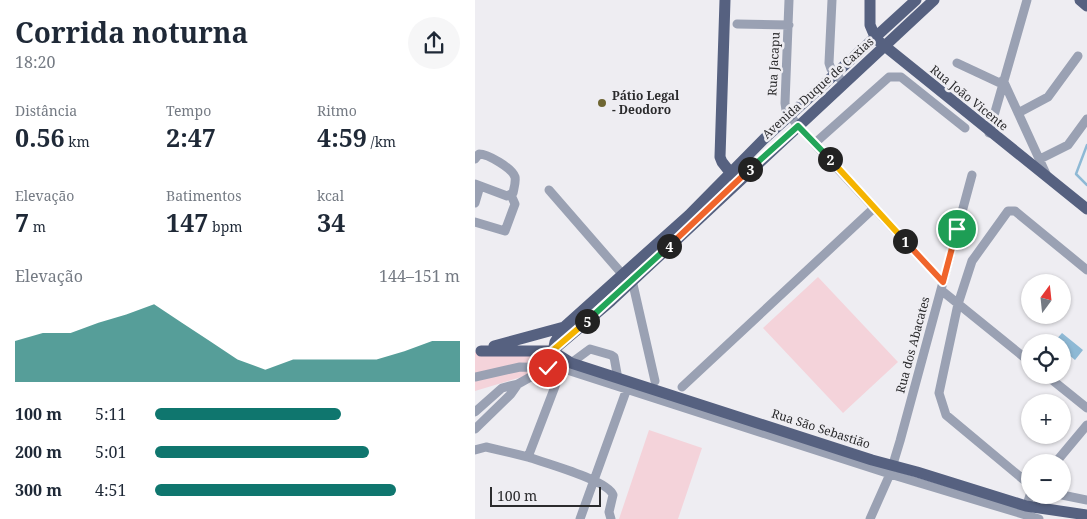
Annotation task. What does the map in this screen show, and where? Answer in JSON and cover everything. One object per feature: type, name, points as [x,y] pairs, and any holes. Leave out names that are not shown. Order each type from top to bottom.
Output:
[{"type":"main road","points":[[725,0],[720,156],[733,177]]},
{"type":"main road","points":[[870,0],[870,25],[880,43]]},
{"type":"main road","name":"Avenida Duque de Caxias","points":[[478,352],[552,351],[689,215],[880,43],[934,0]]},
{"type":"main road","points":[[1080,0],[1087,6]]},
{"type":"main road","name":"Avenida Duque de Caxias","points":[[880,43],[913,1]]},
{"type":"main road","name":"Rua João Vicente","points":[[880,43],[1087,210]]},
{"type":"main road","name":"Avenida Duque de Caxias","points":[[478,352],[564,327],[627,278]]},
{"type":"main road","points":[[552,351],[557,337],[564,327]]},
{"type":"main road","name":"Rua São Sebastião","points":[[552,351],[562,365],[891,470],[1026,505],[1087,515]]},
{"type":"street","name":"Rua Jacapu","points":[[789,0],[785,103],[794,121]]},
{"type":"street","points":[[833,0],[829,63],[840,79]]},
{"type":"street","points":[[989,132],[1027,0]]},
{"type":"street","points":[[737,24],[789,25]]},
{"type":"street","points":[[1018,113],[1048,97],[1078,56]]},
{"type":"street","points":[[957,63],[1003,82]]},
{"type":"street","points":[[815,143],[889,77],[895,76],[901,77],[965,128]]},
{"type":"street","name":"Rua João Vicente","points":[[1003,82],[1047,176]]},
{"type":"street","points":[[1039,159],[1068,145],[1087,119]]},
{"type":"street","points":[[794,121],[875,208],[958,304],[1021,355]]},
{"type":"street","points":[[475,159],[479,154],[487,154],[513,173],[515,181],[511,195],[515,204],[505,231],[475,222]]},
{"type":"street","name":"Rua dos Abacates","points":[[870,519],[891,470],[972,175]]},
{"type":"street","points":[[475,203],[477,185],[511,195]]},
{"type":"street","points":[[549,190],[627,278],[655,380]]},
{"type":"street","points":[[682,387],[875,208]]},
{"type":"street","points":[[1021,478],[946,415],[939,393],[958,304],[972,261],[1008,212],[1015,212],[1021,216],[1087,270]]},
{"type":"street","points":[[475,412],[502,388],[518,384],[562,365],[590,348],[614,357],[625,384],[580,519]]},
{"type":"street","points":[[475,377],[520,367],[562,365]]},
{"type":"street","points":[[528,457],[562,365]]},
{"type":"street","points":[[475,429],[511,394],[518,384]]},
{"type":"street","points":[[1057,384],[1087,408]]},
{"type":"street","points":[[1064,454],[1087,426]]},
{"type":"street","points":[[475,450],[486,446],[528,457],[594,481],[613,492],[611,519]]},
{"type":"street","points":[[1071,497],[1087,500]]},
{"type":"street","name":"Rua São Sebastião","points":[[1026,505],[1039,519]]},
{"type":"shaded area","points":[[818,277],[898,362],[843,413],[763,328]]},
{"type":"shaded area","points":[[525,350],[547,361],[545,370],[475,391],[475,352]]},
{"type":"shaded area","points":[[649,430],[702,448],[678,519],[619,519]]},
{"type":"water","points":[[1071,340],[1083,350],[1075,360],[1071,357]]},
{"type":"waterway","points":[[1087,145],[1076,174],[1087,185]]},
{"type":"place","name":"Pátio Legal - Deodoro","points":[[602,103]]},
{"type":"route","points":[[548,368],[552,351],[611,301],[693,225],[737,181],[798,126],[943,282],[957,229]]}]
